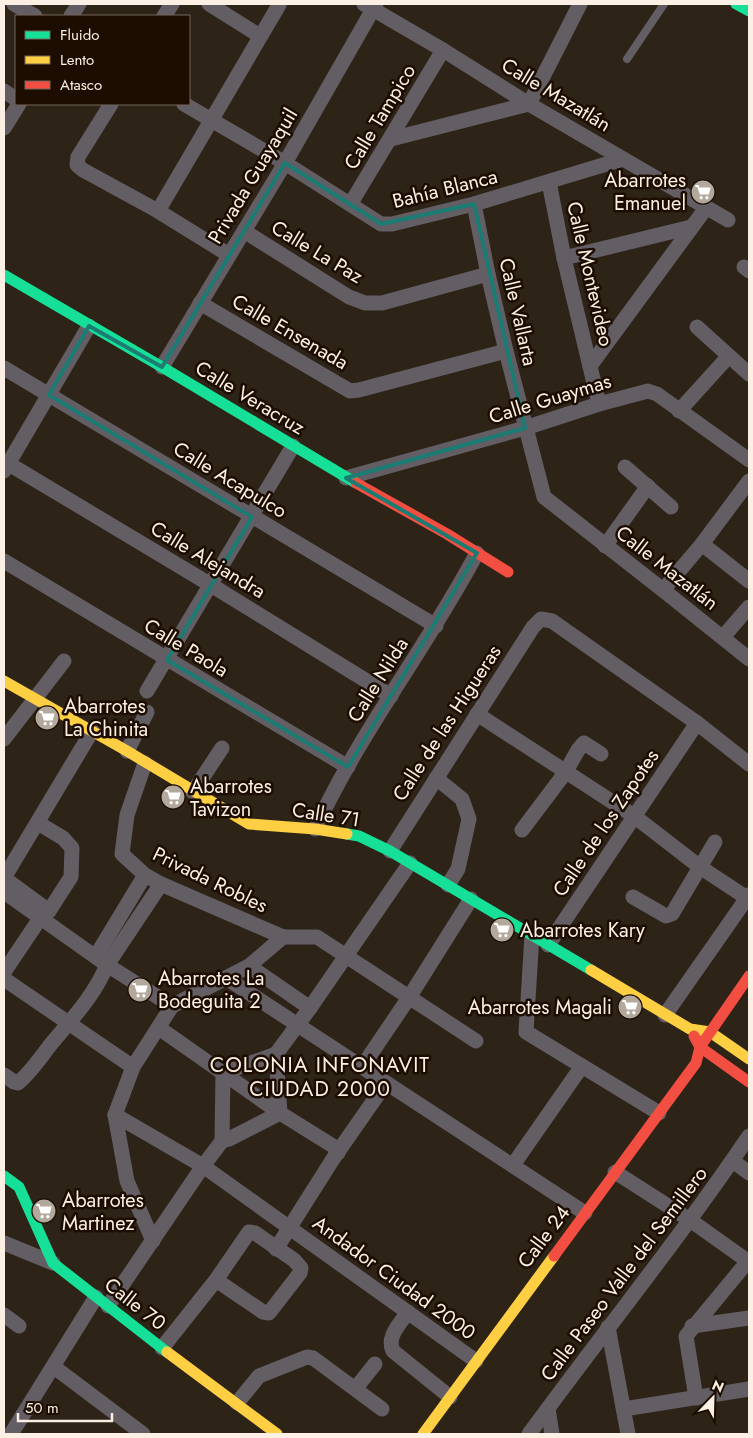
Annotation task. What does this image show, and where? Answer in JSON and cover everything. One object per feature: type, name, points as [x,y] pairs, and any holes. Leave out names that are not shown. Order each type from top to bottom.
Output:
[{"type":"street","points":[[14,4],[33,15]]},
{"type":"street","points":[[73,15],[79,4]]},
{"type":"street","points":[[165,15],[172,4]]},
{"type":"street","points":[[209,4],[260,36]]},
{"type":"street","points":[[391,138],[529,104],[580,4]]},
{"type":"street","points":[[736,4],[749,11]]},
{"type":"street","points":[[158,211],[279,5]]},
{"type":"street","name":"Calle Mazatlán","points":[[371,6],[529,104],[728,220]]},
{"type":"street","name":"Privada Guayaquil","points":[[162,367],[285,163],[371,6]]},
{"type":"street","name":"Calle Tampico","points":[[351,203],[443,50]]},
{"type":"street","points":[[4,91],[15,98]]},
{"type":"street","points":[[4,128],[18,105]]},
{"type":"street","points":[[110,105],[78,157],[77,165],[230,255]]},
{"type":"street","name":"Bahía Blanca","points":[[186,105],[351,203],[381,224],[392,224],[474,204],[623,159]]},
{"type":"street","name":"Calle Montevideo","points":[[549,182],[564,258],[599,404]]},
{"type":"street","name":"Calle Vallarta","points":[[474,204],[506,351],[544,497],[559,510]]},
{"type":"street","points":[[590,366],[706,208]]},
{"type":"street","points":[[564,258],[691,227]]},
{"type":"street","name":"Calle La Paz","points":[[244,231],[349,297],[365,302],[382,303],[488,274]]},
{"type":"street","name":"Calle Veracruz","points":[[4,275],[508,572]]},
{"type":"street","name":"Calle Ensenada","points":[[200,303],[350,391],[360,390],[506,351]]},
{"type":"street","points":[[5,465],[89,326]]},
{"type":"street","points":[[697,327],[749,374]]},
{"type":"street","points":[[679,411],[728,357]]},
{"type":"street","name":"Calle Acapulco","points":[[4,368],[436,626]]},
{"type":"street","name":"Calle Guaymas","points":[[346,478],[525,428],[599,404],[648,391],[657,394],[749,460]]},
{"type":"street","points":[[147,691],[294,446]]},
{"type":"street","name":"Calle Alejandra","points":[[5,465],[211,585],[391,696]]},
{"type":"street","points":[[625,467],[671,506]]},
{"type":"street","points":[[663,590],[702,544],[749,481]]},
{"type":"street","points":[[605,546],[648,486]]},
{"type":"street","name":"Calle Mazatlán","points":[[559,510],[749,659]]},
{"type":"street","points":[[702,544],[749,581]]},
{"type":"street","name":"Calle Nilda","points":[[315,829],[348,767],[436,626],[477,553]]},
{"type":"street","name":"Calle Paola","points":[[4,561],[348,767]]},
{"type":"street","points":[[723,637],[749,606]]},
{"type":"street","name":"Calle de las Higueras","points":[[390,851],[533,627],[541,619],[552,621],[697,723]]},
{"type":"street","points":[[4,739],[64,661]]},
{"type":"street","name":"Calle 71","points":[[4,681],[127,750],[145,763],[249,824],[315,829],[359,836],[390,851],[665,1015],[690,1029],[710,1032]]},
{"type":"street","points":[[127,750],[147,712]]},
{"type":"street","points":[[477,714],[634,816],[700,867],[748,897],[665,1015]]},
{"type":"street","points":[[697,723],[749,764]]},
{"type":"street","name":"Calle de los Zapotes","points":[[548,945],[697,723]]},
{"type":"street","points":[[92,731],[4,878],[101,960],[172,1006]]},
{"type":"street","points":[[522,830],[584,743],[601,754]]},
{"type":"street","points":[[193,792],[222,748]]},
{"type":"street","name":"Privada Robles","points":[[145,763],[127,815],[122,854],[145,875],[161,884],[284,937]]},
{"type":"street","points":[[436,778],[462,800],[469,819],[458,869],[448,885]]},
{"type":"street","points":[[4,972],[72,877],[72,848],[63,838],[38,823]]},
{"type":"street","points":[[633,897],[666,916],[672,914],[715,842]]},
{"type":"street","points":[[223,1073],[276,1054],[346,957],[410,863]]},
{"type":"street","points":[[4,1075],[14,1082],[18,1082],[75,1017],[97,984],[101,960],[145,875]]},
{"type":"street","points":[[101,960],[161,884]]},
{"type":"street","points":[[4,892],[45,914]]},
{"type":"street","points":[[362,1067],[410,996],[471,899]]},
{"type":"street","points":[[532,935],[526,1032],[659,1113]]},
{"type":"street","points":[[153,1241],[127,1181],[115,1114],[133,1067],[172,1006],[249,966],[284,937],[317,937],[410,996],[476,1041]]},
{"type":"street","points":[[249,966],[310,1008]]},
{"type":"street","name":"Calle 24","points":[[423,1434],[696,1063],[700,1047],[749,976]]},
{"type":"street","points":[[226,978],[585,1213]]},
{"type":"street","points":[[4,979],[133,1067]]},
{"type":"street","points":[[159,1028],[280,1113],[333,1146],[338,1153]]},
{"type":"street","points":[[690,1029],[700,1047],[749,1082]]},
{"type":"street","points":[[710,1032],[724,1036],[749,1059]]},
{"type":"street","name":"Calle 24","points":[[696,1063],[711,1055],[724,1036]]},
{"type":"street","points":[[276,1054],[280,1113]]},
{"type":"street","points":[[513,1165],[582,1066]]},
{"type":"street","points":[[222,1141],[223,1073]]},
{"type":"street","name":"Andador Ciudad 2000","points":[[276,1249],[386,1082]]},
{"type":"street","points":[[11,1434],[54,1367],[102,1301],[153,1241],[202,1166],[222,1141],[280,1113]]},
{"type":"street","name":"Andador Ciudad 2000","points":[[115,1114],[202,1166],[476,1361]]},
{"type":"street","name":"Calle Paseo Valle del Semillero","points":[[529,1434],[690,1220],[749,1136]]},
{"type":"street","points":[[733,1160],[749,1173]]},
{"type":"street","points":[[615,1172],[690,1220],[749,1261],[692,1326],[686,1336],[696,1398]]},
{"type":"street","name":"Calle 70","points":[[4,1176],[19,1187],[54,1263],[162,1348],[277,1434]]},
{"type":"street","points":[[162,1348],[216,1280],[249,1232],[255,1233],[294,1260],[300,1268],[300,1273],[269,1313],[263,1312],[216,1280]]},
{"type":"street","points":[[4,1243],[54,1263]]},
{"type":"street","points":[[408,1312],[391,1337],[390,1345],[393,1351],[450,1397]]},
{"type":"street","points":[[4,1315],[19,1326]]},
{"type":"street","points":[[692,1326],[749,1318]]},
{"type":"street","points":[[608,1327],[628,1434]]},
{"type":"street","points":[[238,1403],[259,1376],[307,1357],[313,1358],[382,1409]]},
{"type":"street","points":[[354,1387],[359,1384],[376,1364]]},
{"type":"street","points":[[54,1367],[142,1434]]},
{"type":"street","points":[[624,1409],[749,1389]]},
{"type":"street","points":[[548,1409],[552,1434]]},
{"type":"lane","points":[[627,59],[664,4]]},
{"type":"highlighted area","points":[[285,163],[381,224],[474,204],[525,428],[346,478],[477,553],[348,767],[167,660],[252,517],[49,395],[89,326],[162,367]]},
{"type":"traffic: fast","points":[[736,4],[749,11]]},
{"type":"traffic: fast","points":[[4,275],[356,483]]},
{"type":"traffic: fast","points":[[347,834],[359,836],[390,851],[591,970]]},
{"type":"traffic: fast","points":[[4,1176],[19,1187],[53,1263],[167,1352]]},
{"type":"traffic: slow","points":[[4,681],[127,751],[249,824],[315,829],[347,834]]},
{"type":"traffic: slow","points":[[591,970],[690,1029],[710,1032],[749,1059]]},
{"type":"traffic: slow","points":[[423,1434],[554,1256]]},
{"type":"traffic: slow","points":[[167,1352],[277,1434]]},
{"type":"traffic: jam","points":[[356,483],[447,534],[508,572]]},
{"type":"traffic: jam","points":[[554,1256],[696,1063],[700,1047],[749,976]]},
{"type":"traffic: jam","points":[[694,1036],[700,1047],[749,1082]]},
{"type":"place","name":"Abarrotes Emanuel","points":[[703,192]]},
{"type":"place","name":"Abarrotes La Chinita","points":[[47,718]]},
{"type":"place","name":"Abarrotes Tavizon","points":[[173,797]]},
{"type":"place","name":"Abarrotes Kary","points":[[502,930]]},
{"type":"place","name":"Abarrotes La Bodeguita 2","points":[[140,990]]},
{"type":"place","name":"Abarrotes Magali","points":[[630,1007]]},
{"type":"place","name":"Abarrotes Martinez","points":[[44,1211]]},
{"type":"district","name":"COLONIA INFONAVIT CIUDAD 2000","points":[[320,1077]]}]
